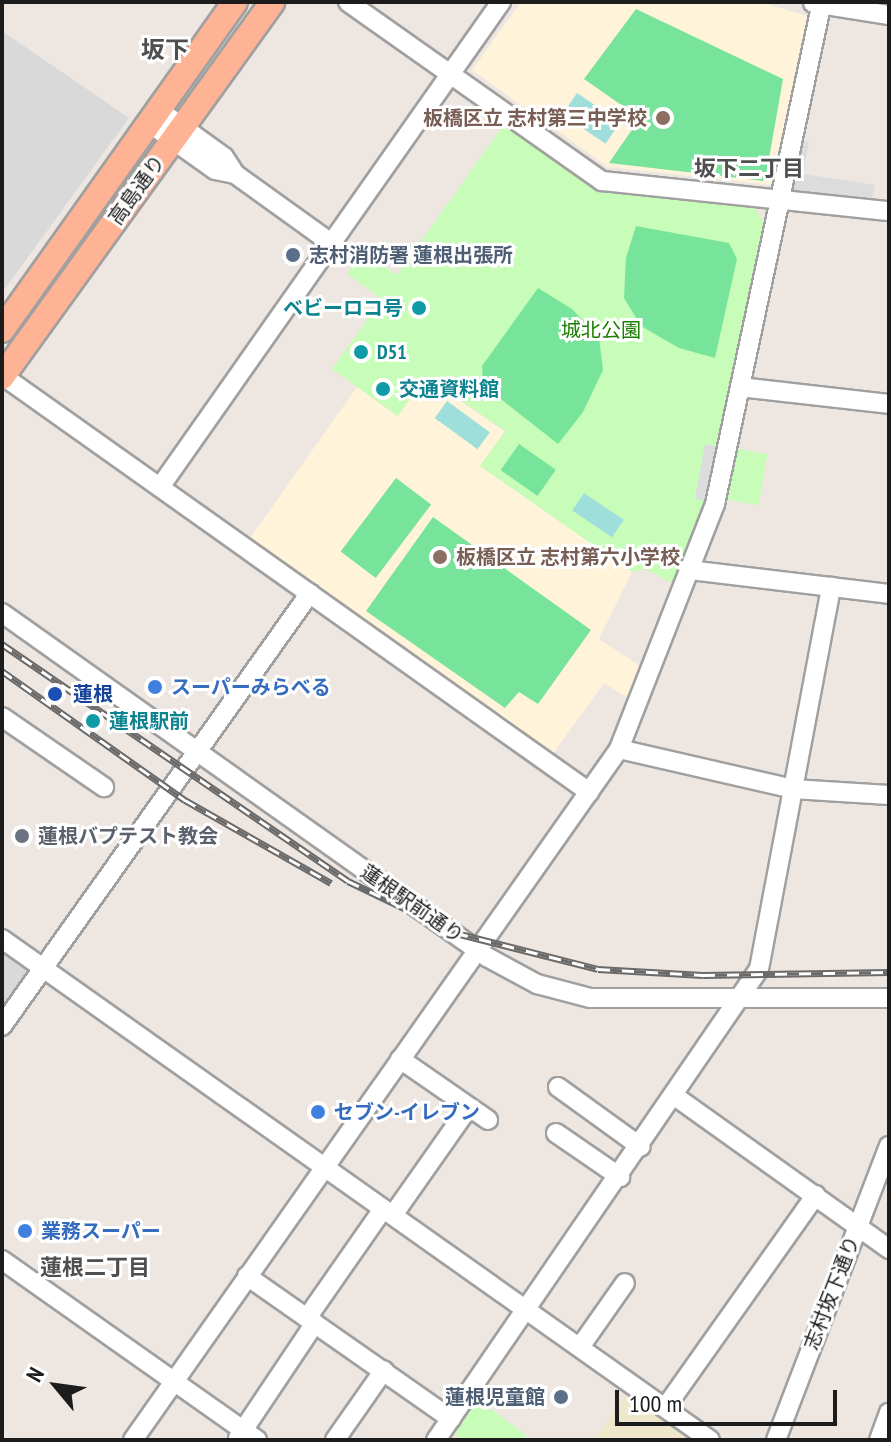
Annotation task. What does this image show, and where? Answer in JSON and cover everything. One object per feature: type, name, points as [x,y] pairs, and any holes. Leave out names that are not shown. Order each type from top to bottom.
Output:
[{"type":"main road","name":"高島通り","points":[[2,330],[235,2]]},
{"type":"main road","name":"高島通り","points":[[2,377],[272,2]]},
{"type":"street","points":[[348,2],[602,181],[889,211]]},
{"type":"street","points":[[160,487],[501,2]]},
{"type":"street","points":[[133,1440],[619,749],[715,504],[818,3],[889,15]]},
{"type":"street","points":[[154,116],[178,134],[224,157],[235,174],[331,243]]},
{"type":"street","points":[[2,377],[589,792]]},
{"type":"street","points":[[740,387],[889,404]]},
{"type":"street","points":[[689,570],[889,594]]},
{"type":"street","points":[[436,1440],[676,1097],[759,969],[831,587]]},
{"type":"street","points":[[2,1026],[310,593]]},
{"type":"street","name":"蓮根駅前通り","points":[[3,616],[478,950],[537,984],[590,998],[889,998]]},
{"type":"street","points":[[2,717],[104,787]]},
{"type":"street","points":[[619,749],[793,789],[889,795]]},
{"type":"street","points":[[2,939],[710,1440]]},
{"type":"street","points":[[400,1059],[488,1120]]},
{"type":"street","points":[[558,1087],[641,1147]]},
{"type":"street","points":[[676,1097],[889,1249]]},
{"type":"street","points":[[2,1260],[246,1437],[311,1321],[388,1212],[469,1107]]},
{"type":"street","points":[[556,1133],[620,1177]]},
{"type":"street","name":"志村坂下通り","points":[[776,1440],[889,1146]]},
{"type":"street","points":[[665,1408],[816,1195]]},
{"type":"street","points":[[247,1276],[451,1419]]},
{"type":"street","points":[[580,1347],[625,1283]]},
{"type":"street","points":[[335,1440],[384,1370]]},
{"type":"street","points":[[879,1440],[889,1413]]},
{"type":"shaded area","name":"板橋区立 志村第三中学校","points":[[521,2],[760,2],[807,16],[771,185],[608,167],[472,70]]},
{"type":"shaded area","points":[[2,31],[129,118],[2,293]]},
{"type":"shaded area","points":[[797,140],[809,142],[803,174],[875,185],[871,201],[787,191]]},
{"type":"shaded area","name":"板橋区立 志村第六小学校","points":[[425,376],[505,432],[480,466],[632,572],[599,639],[642,667],[628,698],[604,683],[552,755],[248,541],[357,387],[397,416]]},
{"type":"shaded area","points":[[705,444],[719,447],[707,501],[695,499]]},
{"type":"shaded area","points":[[2,949],[34,972],[2,1016]]},
{"type":"shaded area","points":[[628,1392],[696,1440],[594,1440]]},
{"type":"green space","points":[[636,9],[783,79],[765,181],[609,163],[640,118],[584,79]]},
{"type":"green space","name":"城北公園","points":[[505,123],[597,189],[753,206],[768,228],[705,510],[676,585],[645,569],[632,572],[480,466],[505,431],[426,376],[398,416],[332,369],[382,299],[347,274],[362,251],[397,275]]},
{"type":"green space","points":[[636,226],[729,243],[737,259],[715,358],[679,348],[641,326],[624,298],[626,258]]},
{"type":"green space","points":[[538,288],[572,309],[599,337],[603,370],[583,412],[558,444],[483,385],[482,366]]},
{"type":"green space","points":[[519,444],[556,470],[538,496],[501,470]]},
{"type":"green space","points":[[733,448],[767,454],[758,505],[724,499]]},
{"type":"green space","points":[[396,478],[431,504],[376,578],[341,551]]},
{"type":"green space","points":[[433,517],[591,630],[538,704],[519,692],[505,708],[366,611]]},
{"type":"green space","points":[[473,1396],[526,1435],[523,1440],[463,1440],[450,1431]]},
{"type":"water","points":[[577,93],[620,122],[606,144],[562,115]]},
{"type":"water","points":[[447,401],[490,432],[478,449],[435,418]]},
{"type":"water","points":[[584,493],[624,520],[612,537],[572,510]]},
{"type":"railway","points":[[2,644],[348,881],[456,933],[598,969],[703,975],[889,972]]},
{"type":"railway","points":[[2,671],[185,800],[331,883]]},
{"type":"place","name":"板橋区立 志村第三中学校","points":[[663,118]]},
{"type":"place","name":"志村消防署 蓮根出張所","points":[[293,255]]},
{"type":"place","name":"ベビーロコ号","points":[[419,308]]},
{"type":"place","name":"D51","points":[[361,352]]},
{"type":"place","name":"交通資料館","points":[[383,389]]},
{"type":"place","name":"板橋区立 志村第六小学校","points":[[440,557]]},
{"type":"place","name":"スーパーみらべる","points":[[155,687]]},
{"type":"place","name":"蓮根","points":[[55,694]]},
{"type":"place","name":"蓮根駅前","points":[[93,721]]},
{"type":"place","name":"蓮根バプテスト教会","points":[[22,836]]},
{"type":"place","name":"セブン-イレブン","points":[[318,1112]]},
{"type":"place","name":"業務スーパー","points":[[25,1231]]},
{"type":"place","name":"蓮根児童館","points":[[561,1397]]},
{"type":"district","name":"坂下","points":[[165,50]]},
{"type":"district","name":"坂下二丁目","points":[[749,169]]},
{"type":"district","name":"蓮根二丁目","points":[[95,1268]]}]
